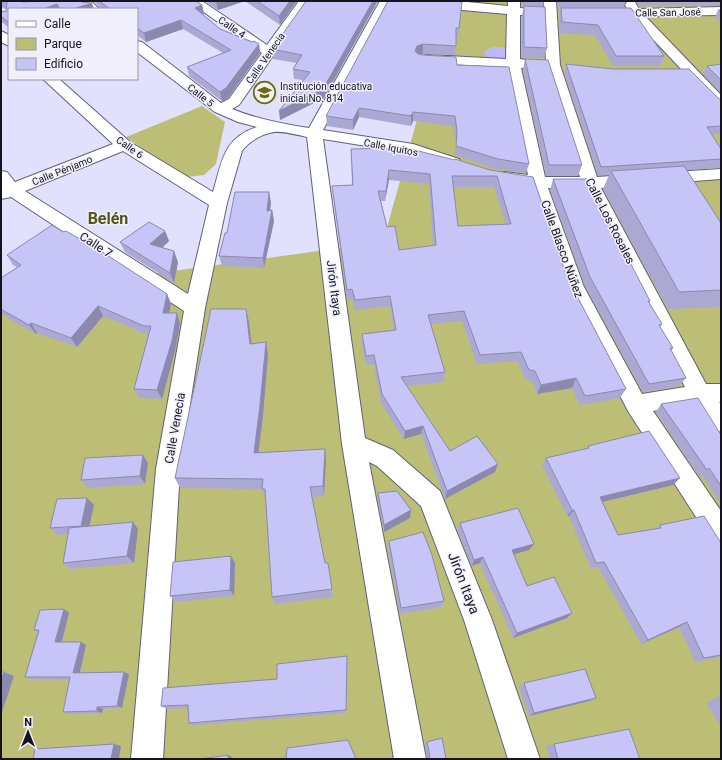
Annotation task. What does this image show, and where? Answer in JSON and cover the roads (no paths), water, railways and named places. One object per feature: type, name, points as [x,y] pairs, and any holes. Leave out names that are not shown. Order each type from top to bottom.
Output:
[{"type":"street","points":[[83,1],[92,8]]},
{"type":"street","name":"Calle 4","points":[[194,1],[269,52]]},
{"type":"street","points":[[314,133],[386,1]]},
{"type":"street","points":[[628,1],[635,13],[683,73],[721,103]]},
{"type":"street","name":"Calle Venecia","points":[[220,109],[234,102],[269,52],[301,2]]},
{"type":"street","points":[[445,2],[462,6],[514,6],[555,9]]},
{"type":"street","name":"Calle Blasco Núñez","points":[[514,6],[513,63],[538,182],[574,288],[636,404],[721,533]]},
{"type":"street","name":"Calle Los Rosales","points":[[555,9],[560,66],[590,183],[710,394],[721,422]]},
{"type":"street","name":"Calle San José","points":[[589,13],[721,11]]},
{"type":"street","name":"Calle 5","points":[[138,46],[220,109],[243,119],[274,127]]},
{"type":"street","points":[[423,59],[560,66]]},
{"type":"street","name":"Calle 6","points":[[51,80],[124,145],[218,204]]},
{"type":"street","name":"Calle Venecia","points":[[147,759],[168,469],[189,349],[194,308],[218,204],[234,151],[240,142],[255,133],[274,127]]},
{"type":"street","name":"Calle Iquitos","points":[[274,127],[413,149],[468,167]]},
{"type":"street","name":"Jirón Itaya","points":[[314,133],[354,444],[410,759]]},
{"type":"street","name":"Calle Pénjamo","points":[[5,187],[124,145]]},
{"type":"street","points":[[487,173],[538,182],[590,183],[720,177]]},
{"type":"street","name":"Calle 7","points":[[5,187],[194,308]]},
{"type":"street","points":[[636,404],[710,394]]},
{"type":"street","name":"Jirón Itaya","points":[[354,444],[385,458],[431,499],[478,620],[524,759]]},
{"type":"place","name":"Institución educativa inicial No. 814","points":[[265,92]]},
{"type":"district","name":"Belén","points":[[108,218]]}]
